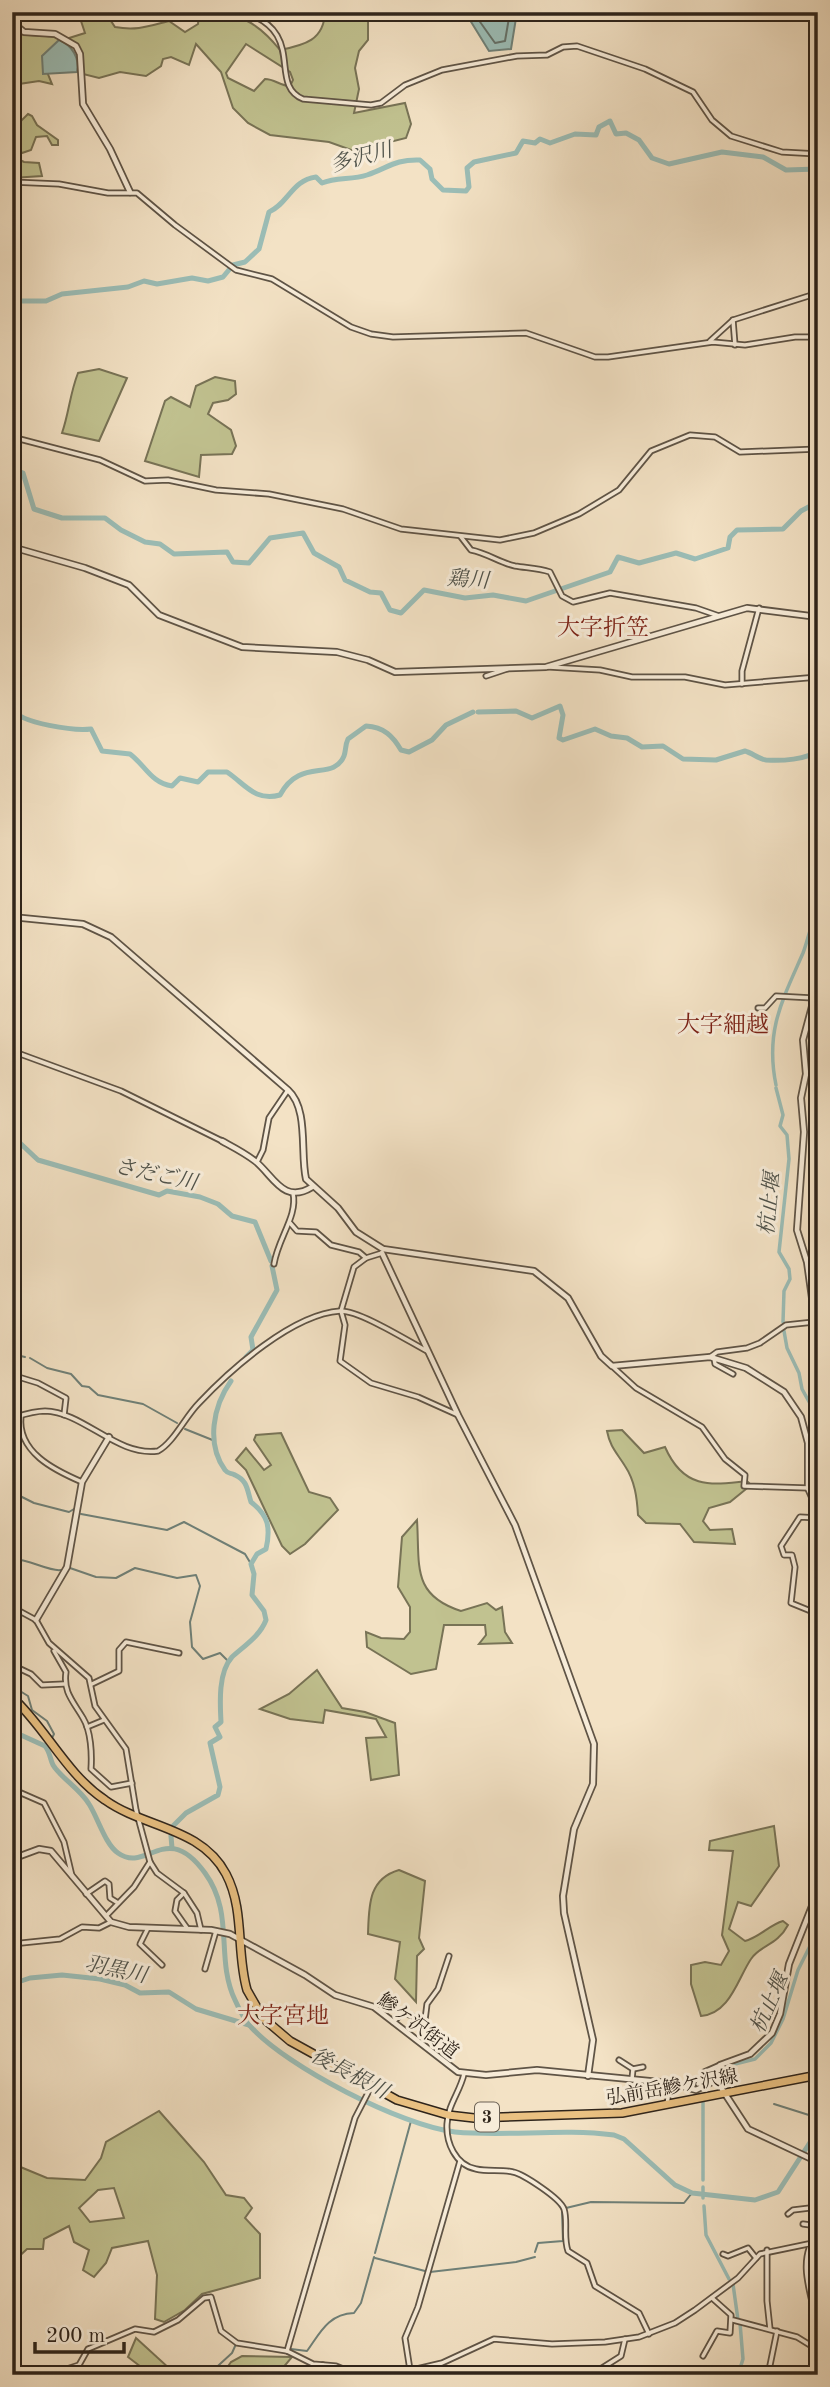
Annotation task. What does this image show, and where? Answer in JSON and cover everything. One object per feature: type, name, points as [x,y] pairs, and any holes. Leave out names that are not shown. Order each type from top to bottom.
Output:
[{"type":"main road","name":"3","points":[[12,1696],[90,1789],[106,1801],[175,1831],[208,1851],[226,1873],[234,1895],[240,1938]]},
{"type":"main road","name":"弘前岳鰺ケ沢線","points":[[240,1938],[247,1990],[264,2018],[290,2041],[370,2090],[448,2119],[622,2113],[818,2075]]},
{"type":"street","points":[[243,12],[262,18],[279,38],[284,49],[286,81],[293,93],[303,99],[371,105],[381,103],[405,85],[442,70],[517,56],[547,55],[563,47],[577,47],[645,69],[693,92],[712,120],[731,136],[782,152],[818,153]]},
{"type":"street","points":[[12,22],[24,32],[55,34],[76,46],[81,60],[83,104],[110,149],[130,192]]},
{"type":"street","points":[[12,182],[59,184],[108,193],[130,192],[144,197],[175,225],[236,270],[272,279],[351,327],[381,336],[526,333],[595,356],[708,343],[735,345],[818,337]]},
{"type":"street","points":[[708,343],[733,320],[818,293]]},
{"type":"street","points":[[733,320],[735,345]]},
{"type":"street","points":[[12,437],[49,444],[100,460],[145,481],[168,480],[216,490],[286,496],[343,509],[395,527],[500,540],[561,524],[619,490],[651,452],[690,435],[715,437],[740,452],[817,448]]},
{"type":"street","points":[[461,537],[471,550],[490,554],[514,566],[534,567],[550,572],[562,596],[573,602],[610,593],[696,608],[719,616]]},
{"type":"street","points":[[12,547],[85,568],[129,585],[159,615],[242,647],[337,652],[368,660],[395,672],[546,667],[742,685],[818,677]]},
{"type":"street","points":[[546,667],[747,608],[818,617]]},
{"type":"street","points":[[742,685],[742,671],[759,608]]},
{"type":"street","points":[[486,676],[509,668]]},
{"type":"street","points":[[12,917],[83,924],[111,937],[288,1090],[297,1103],[306,1180],[338,1208],[356,1232],[382,1251],[534,1271],[568,1298],[601,1356],[636,1388],[702,1427],[711,1444],[745,1475],[744,1486],[808,1489]]},
{"type":"street","points":[[818,984],[802,1052],[806,1074],[801,1098],[804,1132],[797,1230],[807,1262],[818,1341]]},
{"type":"street","points":[[758,1008],[765,1008],[773,997],[813,998]]},
{"type":"street","points":[[12,1051],[121,1091],[222,1141],[257,1162],[273,1182],[293,1193],[312,1187]]},
{"type":"street","points":[[257,1162],[264,1150],[269,1118],[288,1090]]},
{"type":"street","points":[[274,1264],[281,1234],[290,1223],[293,1193]]},
{"type":"street","points":[[290,1223],[297,1231],[316,1232],[331,1245],[359,1252],[366,1258]]},
{"type":"street","points":[[382,1251],[354,1267],[341,1311],[345,1325],[339,1354],[342,1365],[371,1383],[418,1397],[458,1415]]},
{"type":"street","points":[[382,1251],[458,1415],[515,1525],[594,1744],[593,1784],[574,1829],[563,1896],[564,1913],[593,2040],[588,2076]]},
{"type":"street","points":[[12,1418],[43,1411],[64,1415],[141,1451],[158,1451],[201,1400],[283,1332],[306,1318],[341,1311],[379,1323],[427,1351]]},
{"type":"street","points":[[713,1357],[717,1352],[760,1343],[786,1325],[814,1322]]},
{"type":"street","points":[[713,1357],[715,1364],[733,1374]]},
{"type":"street","points":[[612,1366],[713,1357],[746,1368],[784,1392],[801,1417],[807,1443],[808,1489],[818,1511]]},
{"type":"street","points":[[12,1375],[38,1383],[66,1398],[64,1415]]},
{"type":"street","points":[[21,1416],[20,1425],[33,1451],[43,1461],[82,1482]]},
{"type":"street","points":[[36,1620],[67,1567],[82,1482],[109,1437]]},
{"type":"street","points":[[807,1443],[818,1442]]},
{"type":"street","points":[[818,1518],[800,1517],[781,1546],[784,1555],[792,1555],[795,1567],[791,1604],[818,1614]]},
{"type":"street","points":[[12,1607],[36,1620],[66,1672],[65,1684],[69,1698],[87,1727],[91,1769],[111,1787],[132,1783]]},
{"type":"street","points":[[92,1684],[119,1671],[120,1650],[126,1642],[179,1653]]},
{"type":"street","points":[[54,1648],[92,1684],[94,1706],[126,1749],[138,1817],[150,1862],[157,1873],[184,1893],[197,1913],[201,1930]]},
{"type":"street","points":[[12,1665],[31,1674],[42,1685],[65,1684]]},
{"type":"street","points":[[87,1727],[104,1720]]},
{"type":"street","points":[[12,1789],[44,1803],[63,1840],[72,1876]]},
{"type":"street","name":"鰺ケ沢街道","points":[[12,1859],[39,1849],[48,1850],[111,1922],[148,1928],[218,1931],[240,1938],[335,1995],[369,2004],[464,2074],[486,2076],[531,2070],[670,2083],[696,2090],[716,2080]]},
{"type":"street","points":[[105,1918],[134,1887],[150,1862]]},
{"type":"street","points":[[86,1894],[105,1881],[109,1884],[110,1898],[118,1903]]},
{"type":"street","points":[[698,2084],[704,2072],[750,2054],[772,2033],[780,2014],[789,1964],[818,1891]]},
{"type":"street","points":[[184,1893],[177,1900],[175,1911],[188,1930]]},
{"type":"street","points":[[12,1944],[60,1939],[82,1927],[99,1928],[111,1922]]},
{"type":"street","points":[[148,1928],[139,1944],[162,1965]]},
{"type":"street","points":[[205,1969],[218,1931]]},
{"type":"street","points":[[393,2022],[403,2013],[425,2020],[427,2004],[438,1989],[449,1956]]},
{"type":"street","points":[[619,2060],[632,2069],[643,2067]]},
{"type":"street","points":[[720,2064],[716,2080],[748,2129],[818,2162]]},
{"type":"street","points":[[632,2069],[632,2081]]},
{"type":"street","points":[[464,2074],[448,2119],[447,2138],[460,2161],[476,2169],[514,2172],[553,2194],[564,2209],[568,2251],[587,2263],[595,2286],[639,2313],[649,2334]]},
{"type":"street","points":[[667,2106],[670,2083]]},
{"type":"street","points":[[286,2351],[361,2104],[370,2090]]},
{"type":"street","points":[[410,2371],[405,2338],[418,2307],[460,2161]]},
{"type":"street","points":[[788,2214],[793,2210],[818,2207]]},
{"type":"street","points":[[803,2224],[818,2226]]},
{"type":"street","points":[[818,2234],[808,2244],[805,2260],[818,2326]]},
{"type":"street","points":[[391,2375],[442,2363],[494,2339],[552,2344],[625,2339],[649,2334],[675,2323],[712,2298],[767,2250],[808,2244]]},
{"type":"street","points":[[723,2254],[728,2256],[748,2248],[756,2258]]},
{"type":"street","points":[[767,2250],[770,2329]]},
{"type":"street","points":[[48,2375],[79,2365],[88,2349],[135,2329],[154,2332],[178,2320],[204,2298],[211,2297],[220,2331],[237,2343],[286,2351],[313,2364],[358,2375]]},
{"type":"street","points":[[712,2298],[733,2320],[797,2337],[818,2350]]},
{"type":"street","points":[[703,2356],[716,2331],[730,2333],[733,2320]]},
{"type":"street","points":[[768,2375],[777,2331]]},
{"type":"street","points":[[591,2375],[621,2356],[625,2339]]},
{"type":"street","points":[[318,2375],[323,2365]]},
{"type":"green space","points":[[78,12],[105,12],[115,27],[136,28],[169,21],[185,32],[198,24],[199,12],[212,12],[235,16],[254,25],[280,50],[312,40],[321,29],[325,12],[368,12],[368,40],[359,51],[355,68],[359,89],[354,113],[405,103],[411,124],[406,138],[354,151],[329,142],[270,135],[248,123],[233,108],[221,72],[196,44],[189,65],[171,57],[163,59],[161,66],[146,76],[120,72],[99,78],[83,74],[81,51],[69,38],[85,33]],"holes":[[[246,44],[290,72],[293,80],[290,86],[265,79],[254,91],[228,78],[226,73]]]},
{"type":"green space","points":[[12,26],[29,35],[63,37],[65,42],[45,67],[52,84],[39,81],[12,85]]},
{"type":"green space","points":[[28,114],[37,125],[58,140],[58,145],[52,145],[47,136],[36,137],[31,150],[22,153],[12,142],[12,119],[21,121]]},
{"type":"green space","points":[[12,156],[24,162],[39,163],[42,176],[12,178]]},
{"type":"green space","points":[[99,369],[127,378],[99,441],[62,433],[78,373]]},
{"type":"green space","points":[[215,377],[235,381],[236,394],[228,400],[213,403],[208,414],[231,430],[236,446],[232,454],[201,455],[199,477],[145,461],[165,401],[171,397],[190,407],[196,386]]},
{"type":"green space","points":[[622,1430],[644,1453],[665,1447],[680,1470],[698,1481],[721,1484],[747,1481],[751,1485],[730,1502],[709,1508],[703,1521],[710,1530],[732,1529],[735,1544],[694,1542],[680,1524],[646,1523],[638,1515],[631,1478],[612,1446],[607,1431]]},
{"type":"green space","points":[[281,1433],[309,1492],[330,1498],[338,1510],[305,1544],[290,1554],[282,1546],[246,1470],[236,1460],[246,1448],[264,1470],[271,1465],[254,1440],[256,1435]]},
{"type":"green space","points":[[417,1520],[419,1564],[426,1587],[433,1596],[461,1611],[487,1603],[496,1610],[502,1607],[505,1632],[512,1643],[479,1644],[486,1635],[485,1625],[444,1625],[436,1669],[411,1674],[367,1647],[366,1632],[381,1638],[404,1639],[410,1632],[410,1607],[398,1587],[402,1537]]},
{"type":"green space","points":[[317,1670],[342,1708],[365,1712],[395,1723],[399,1775],[371,1780],[366,1738],[386,1737],[376,1719],[325,1710],[323,1723],[290,1719],[260,1709],[289,1694]]},
{"type":"green space","points":[[774,1826],[779,1866],[751,1906],[738,1902],[729,1929],[745,1941],[783,1921],[788,1925],[779,1937],[755,1954],[726,2002],[711,2014],[701,2016],[691,1984],[691,1965],[705,1962],[721,1965],[729,1951],[722,1935],[733,1851],[709,1850],[710,1841]]},
{"type":"green space","points":[[399,1870],[425,1881],[419,1938],[424,1949],[417,1956],[416,2002],[395,1979],[400,1942],[368,1934],[372,1895],[381,1880]]},
{"type":"green space","points":[[159,2111],[204,2162],[226,2195],[244,2198],[252,2208],[245,2218],[260,2234],[260,2278],[202,2294],[185,2310],[164,2322],[155,2319],[157,2275],[148,2241],[112,2248],[106,2263],[94,2277],[83,2270],[89,2250],[74,2242],[69,2226],[44,2239],[43,2249],[27,2249],[12,2263],[12,2170],[18,2166],[47,2178],[85,2180],[101,2158],[106,2142]],"holes":[[[114,2188],[124,2218],[90,2222],[79,2208],[98,2190]]]},
{"type":"green space","points":[[136,2338],[170,2369],[165,2375],[139,2375],[145,2370],[128,2357]]},
{"type":"green space","points":[[242,2356],[292,2357],[277,2375],[222,2375],[231,2362]]},
{"type":"water","points":[[465,12],[517,12],[511,49],[489,51]]},
{"type":"water","points":[[59,40],[68,45],[74,53],[77,72],[43,74],[42,56]]},
{"type":"waterway","name":"多沢川","points":[[12,301],[46,301],[62,294],[128,287],[144,281],[157,284],[192,278],[208,281],[223,277],[233,265],[245,262],[259,249],[269,212],[308,179],[316,177],[322,183],[356,178],[398,162],[420,160],[430,169],[432,179],[443,190],[466,191],[469,187],[467,168],[474,162],[516,153],[523,141],[535,143],[540,139],[550,143],[575,134],[596,135],[599,127],[610,121],[616,134],[626,133],[639,140],[652,158],[669,164],[722,152],[763,157],[786,170],[818,169]]},
{"type":"waterway","name":"鶏川","points":[[12,477],[18,471],[23,473],[34,509],[62,518],[105,518],[121,530],[145,542],[160,544],[174,554],[227,552],[233,562],[249,563],[270,538],[303,533],[314,553],[339,567],[345,580],[370,592],[381,593],[390,610],[401,613],[424,590],[465,598],[493,595],[526,601],[610,572],[618,557],[639,563],[676,553],[695,559],[728,548],[730,537],[737,530],[783,529],[801,511],[818,502]]},
{"type":"waterway","points":[[478,712],[516,711],[532,718],[560,706],[563,715],[559,738],[563,740],[595,729],[611,736],[627,738],[642,747],[663,746],[683,759],[716,760],[745,751],[766,760],[786,760],[808,756],[818,750]]},
{"type":"waterway","points":[[12,709],[26,719],[37,722],[62,728],[91,729],[102,751],[130,754],[153,777],[165,784],[172,786],[180,778],[198,782],[208,772],[227,772],[251,791],[271,797],[280,795],[288,783],[297,777],[339,764],[348,739],[366,726],[383,730],[401,750],[409,752],[432,740],[446,725],[473,712]]},
{"type":"waterway","name":"杭止堰","points":[[776,1085],[773,1066],[774,1032],[782,1002],[818,912]]},
{"type":"waterway","name":"杭止堰","points":[[776,1088],[783,1115],[780,1126],[787,1135],[789,1159],[779,1252],[789,1269],[790,1279],[784,1291],[783,1322]]},
{"type":"waterway","name":"さだご川","points":[[15,1152],[21,1144],[38,1160],[159,1195],[167,1191],[200,1197],[218,1204],[232,1216],[255,1222],[271,1261]]},
{"type":"waterway","name":"さだご川","points":[[246,1357],[253,1350],[251,1337],[277,1290],[272,1266]]},
{"type":"waterway","name":"杭止堰","points":[[784,1331],[787,1348],[799,1373],[802,1389],[818,1418]]},
{"type":"waterway","points":[[12,1354],[25,1357]]},
{"type":"waterway","points":[[30,1358],[47,1368],[71,1374],[82,1386],[89,1387],[98,1395],[143,1404],[177,1423]]},
{"type":"waterway","name":"さだご川","points":[[173,1826],[186,1813],[218,1795],[220,1787],[210,1743],[220,1737],[215,1727],[221,1722],[224,1671],[227,1663],[256,1636],[266,1620],[264,1611],[252,1595],[254,1574],[251,1564],[257,1554],[266,1549],[267,1522],[251,1502],[242,1480],[225,1470],[215,1449],[216,1413],[231,1381]]},
{"type":"waterway","points":[[185,1429],[215,1441]]},
{"type":"waterway","points":[[12,1492],[34,1503],[69,1512],[74,1509]]},
{"type":"waterway","points":[[81,1514],[167,1530],[184,1522],[245,1554],[251,1564]]},
{"type":"waterway","points":[[12,1559],[61,1570]]},
{"type":"waterway","points":[[70,1568],[96,1577],[116,1578],[135,1568],[177,1578],[196,1575],[200,1586],[190,1622],[192,1647],[203,1659],[220,1653],[229,1662]]},
{"type":"waterway","points":[[12,1686],[28,1696],[32,1710],[47,1721],[54,1734],[52,1738]]},
{"type":"waterway","name":"後長根川","points":[[12,1731],[45,1746],[53,1765],[85,1799],[109,1844],[118,1853],[128,1858],[168,1848],[179,1850],[191,1857],[205,1873],[220,1904],[229,1984],[246,2021],[268,2043],[291,2059],[317,2076],[377,2107],[406,2119],[455,2132],[574,2132],[614,2135],[624,2139],[675,2185],[692,2193],[755,2200],[778,2192],[818,2130]]},
{"type":"waterway","name":"さだご川","points":[[171,1836],[172,1848]]},
{"type":"waterway","name":"杭止堰","points":[[727,2066],[755,2059],[771,2043],[783,2019],[798,1970],[818,1930]]},
{"type":"waterway","name":"羽黒川","points":[[12,1984],[30,1978],[62,1975],[100,1979],[125,1985],[140,1993],[169,1992],[196,2009],[249,2025]]},
{"type":"waterway","name":"杭止堰","points":[[702,2085],[713,2070]]},
{"type":"waterway","name":"杭止堰","points":[[703,2102],[703,2180]]},
{"type":"waterway","points":[[774,2104],[812,2116]]},
{"type":"waterway","points":[[375,2253],[411,2121]]},
{"type":"waterway","name":"杭止堰","points":[[703,2187],[703,2198]]},
{"type":"waterway","points":[[566,2208],[591,2202],[684,2203],[692,2193]]},
{"type":"waterway","name":"杭止堰","points":[[704,2206],[706,2235],[729,2279]]},
{"type":"waterway","points":[[535,2252],[538,2243],[563,2241],[562,2211]]},
{"type":"waterway","points":[[291,2349],[307,2351],[331,2321],[354,2313],[361,2303],[374,2257]]},
{"type":"waterway","points":[[430,2272],[516,2262],[535,2257]]},
{"type":"waterway","points":[[375,2258],[425,2271]]},
{"type":"waterway","name":"杭止堰","points":[[733,2284],[738,2320]]},
{"type":"waterway","name":"杭止堰","points":[[738,2375],[743,2359],[740,2323]]},
{"type":"waterway","points":[[208,2375],[232,2353],[236,2344]]},
{"type":"waterway","points":[[276,2348],[285,2348]]},
{"type":"district","name":"大字折笠","points":[[603,627]]},
{"type":"district","name":"大字細越","points":[[723,1024]]},
{"type":"district","name":"大字宮地","points":[[283,2015]]}]
